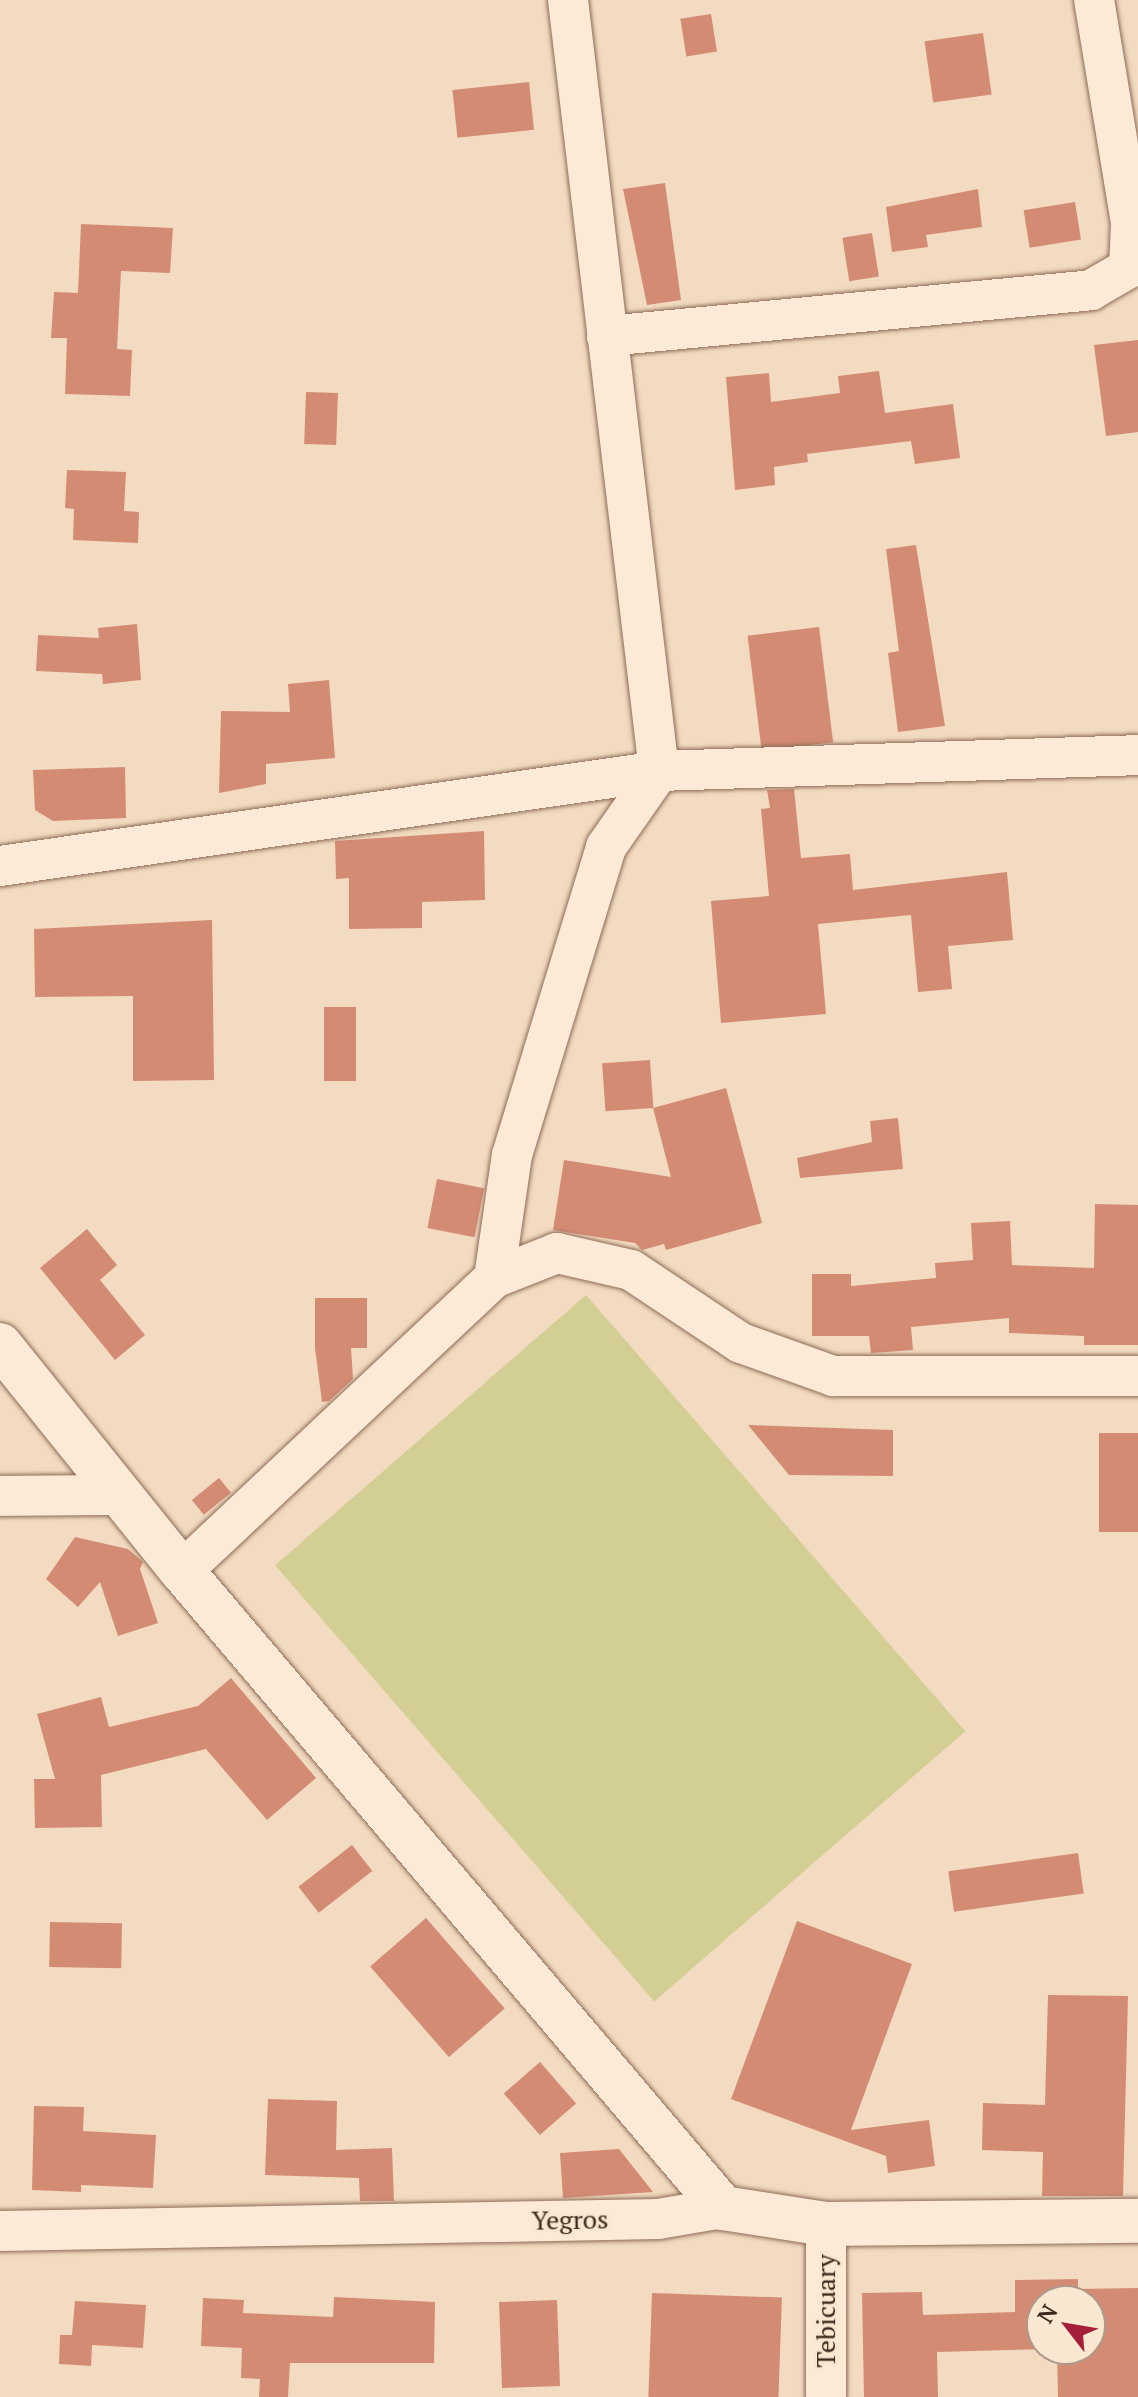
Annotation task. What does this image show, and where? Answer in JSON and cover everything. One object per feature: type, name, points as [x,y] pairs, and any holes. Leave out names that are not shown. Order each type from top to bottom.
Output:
[{"type":"street","points":[[494,1278],[512,1155],[606,847],[659,771],[568,0]]},
{"type":"street","points":[[607,336],[1091,290],[1129,268],[1131,223],[1094,0]]},
{"type":"street","points":[[0,866],[659,771],[1138,755]]},
{"type":"street","points":[[182,1571],[494,1278],[557,1253],[631,1270],[741,1343],[833,1376],[1138,1376]]},
{"type":"street","points":[[0,1345],[182,1571],[723,2208]]},
{"type":"street","points":[[0,1496],[120,1495]]},
{"type":"street","name":"Yegros","points":[[0,2231],[658,2219],[723,2208],[826,2224],[1138,2221]]},
{"type":"street","name":"Tebicuary","points":[[826,2224],[826,2397]]},
{"type":"shaded area","points":[[586,1295],[965,1731],[654,2002],[275,1565]]},
{"type":"building","points":[[711,14],[717,52],[686,56],[680,19]]},
{"type":"building","points":[[983,33],[992,94],[933,103],[925,41]]},
{"type":"building","points":[[529,82],[534,130],[457,138],[452,90]]},
{"type":"building","points":[[665,183],[681,300],[647,305],[623,189]]},
{"type":"building","points":[[978,189],[982,227],[926,235],[928,247],[892,252],[886,207]]},
{"type":"building","points":[[1075,202],[1081,240],[1030,248],[1024,210]]},
{"type":"building","points":[[81,224],[173,228],[170,273],[121,271],[117,349],[132,350],[130,396],[65,394],[67,338],[51,338],[54,292],[78,293]]},
{"type":"building","points":[[872,233],[879,276],[849,281],[842,238]]},
{"type":"building","points":[[1138,340],[1138,432],[1106,436],[1094,345]]},
{"type":"building","points":[[879,371],[885,413],[953,404],[960,458],[915,464],[911,441],[807,454],[808,462],[774,467],[775,485],[735,490],[726,377],[769,373],[771,402],[840,393],[838,376]]},
{"type":"building","points":[[306,392],[338,393],[336,445],[304,444]]},
{"type":"building","points":[[67,470],[126,472],[124,511],[139,512],[138,543],[73,540],[74,509],[65,508]]},
{"type":"building","points":[[916,545],[945,726],[898,732],[888,653],[899,651],[886,549]]},
{"type":"building","points":[[137,624],[141,680],[103,684],[102,674],[36,671],[38,635],[99,638],[98,628]]},
{"type":"building","points":[[819,627],[833,742],[762,751],[748,636]]},
{"type":"building","points":[[329,680],[335,758],[266,764],[266,784],[219,793],[221,711],[290,712],[288,684]]},
{"type":"building","points":[[125,767],[126,818],[53,821],[35,810],[33,770]]},
{"type":"building","points":[[794,789],[801,858],[850,854],[853,890],[1007,872],[1013,940],[948,946],[952,989],[918,992],[911,915],[818,924],[826,1014],[721,1023],[711,901],[769,896],[761,809],[770,808],[767,790]]},
{"type":"building","points":[[484,831],[485,900],[422,902],[422,928],[349,929],[349,878],[336,879],[335,841]]},
{"type":"building","points":[[212,920],[214,1080],[133,1081],[133,996],[35,997],[34,929]]},
{"type":"building","points":[[324,1007],[356,1007],[356,1081],[324,1081]]},
{"type":"building","points":[[650,1060],[653,1108],[605,1111],[602,1063]]},
{"type":"building","points":[[726,1088],[762,1223],[666,1250],[664,1244],[642,1250],[635,1243],[553,1230],[564,1160],[671,1177],[653,1108]]},
{"type":"building","points":[[898,1118],[903,1169],[800,1178],[797,1158],[872,1142],[870,1121]]},
{"type":"building","points":[[437,1179],[484,1188],[475,1237],[427,1228]]},
{"type":"building","points":[[1095,1204],[1138,1205],[1138,1345],[1084,1345],[1084,1336],[1009,1333],[1009,1318],[911,1327],[913,1350],[871,1353],[869,1336],[812,1336],[812,1274],[851,1274],[851,1286],[936,1278],[935,1263],[973,1260],[971,1223],[1010,1221],[1012,1265],[1094,1268]]},
{"type":"building","points":[[87,1229],[117,1265],[100,1280],[145,1335],[115,1360],[40,1268]]},
{"type":"building","points":[[315,1298],[367,1298],[367,1348],[351,1348],[353,1379],[329,1401],[322,1402],[315,1348]]},
{"type":"building","points":[[748,1425],[893,1430],[893,1476],[789,1475]]},
{"type":"building","points":[[1099,1433],[1138,1433],[1138,1532],[1099,1532]]},
{"type":"building","points":[[219,1478],[231,1493],[204,1515],[192,1500]]},
{"type":"building","points":[[75,1537],[128,1549],[143,1562],[140,1569],[158,1623],[118,1636],[100,1582],[78,1607],[46,1579]]},
{"type":"building","points":[[231,1678],[316,1778],[267,1820],[206,1749],[101,1775],[102,1827],[35,1828],[34,1779],[55,1779],[37,1714],[101,1697],[109,1727],[198,1706]]},
{"type":"building","points":[[352,1845],[372,1871],[319,1913],[298,1887]]},
{"type":"building","points":[[1078,1853],[1084,1894],[954,1912],[948,1871]]},
{"type":"building","points":[[426,1918],[505,2009],[449,2057],[370,1967]]},
{"type":"building","points":[[797,1921],[912,1964],[851,2130],[929,2120],[935,2166],[888,2173],[886,2156],[731,2099]]},
{"type":"building","points":[[50,1922],[122,1923],[121,1968],[49,1967]]},
{"type":"building","points":[[1048,1995],[1128,1996],[1123,2196],[1042,2196],[1043,2152],[982,2150],[983,2103],[1045,2105]]},
{"type":"building","points":[[540,2062],[576,2104],[540,2135],[504,2093]]},
{"type":"building","points":[[268,2099],[337,2101],[336,2150],[392,2148],[394,2201],[360,2201],[359,2178],[265,2175]]},
{"type":"building","points":[[34,2106],[84,2107],[83,2131],[156,2135],[153,2188],[81,2185],[81,2192],[32,2190]]},
{"type":"building","points":[[619,2149],[653,2192],[563,2198],[560,2153]]},
{"type":"building","points":[[1078,2279],[1078,2285],[1026,2285],[1026,2350],[937,2352],[938,2397],[864,2397],[862,2293],[922,2292],[923,2315],[1015,2312],[1015,2280]]},
{"type":"building","points":[[1138,2288],[1138,2397],[1058,2397],[1057,2365],[1106,2365],[1106,2289]]},
{"type":"building","points":[[652,2293],[782,2298],[778,2397],[648,2397]]},
{"type":"building","points":[[334,2297],[435,2302],[434,2363],[290,2363],[288,2397],[259,2397],[260,2379],[241,2378],[242,2348],[201,2346],[203,2298],[244,2300],[243,2313],[333,2317]]},
{"type":"building","points":[[557,2300],[560,2386],[502,2388],[499,2302]]},
{"type":"building","points":[[75,2301],[146,2305],[143,2348],[92,2345],[91,2366],[59,2364],[60,2335],[72,2335]]}]
